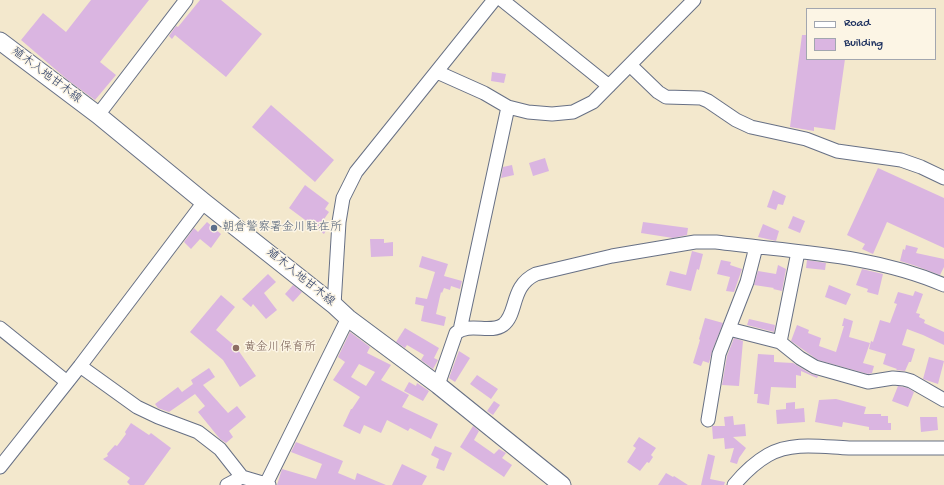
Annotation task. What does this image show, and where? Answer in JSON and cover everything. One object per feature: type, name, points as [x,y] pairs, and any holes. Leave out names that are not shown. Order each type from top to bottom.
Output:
[{"type":"main road","name":"殖木入地甘木線","points":[[0,41],[98,116],[334,305],[348,318],[438,385],[562,485]]},
{"type":"street","points":[[98,116],[186,0]]},
{"type":"street","points":[[334,305],[339,222],[344,198],[356,172],[494,0]]},
{"type":"street","points":[[502,0],[609,86]]},
{"type":"street","points":[[437,72],[484,93],[508,107],[528,112],[552,114],[573,112],[593,102],[694,0]]},
{"type":"street","points":[[630,65],[658,92],[666,97],[701,98],[708,100],[736,120],[751,127],[806,139],[837,151],[901,160],[921,167],[944,178]]},
{"type":"street","points":[[460,330],[508,107]]},
{"type":"street","points":[[0,468],[80,366],[204,202]]},
{"type":"street","points":[[438,385],[456,333],[460,330],[469,328],[496,328],[504,324],[509,316],[521,286],[529,277],[612,256],[695,242],[716,242],[842,258],[893,268],[928,278],[944,285]]},
{"type":"street","points":[[708,420],[719,354],[747,282],[756,247]]},
{"type":"street","points":[[780,342],[798,252]]},
{"type":"street","points":[[80,366],[137,407],[158,417],[198,432],[220,449],[242,477],[268,484],[348,318]]},
{"type":"street","points":[[0,328],[67,382]]},
{"type":"street","points":[[729,329],[780,342],[800,358],[815,367],[868,382],[894,378],[904,379],[911,381],[944,400]]},
{"type":"street","points":[[734,485],[747,469],[769,454],[790,448],[815,446],[846,448],[944,448]]},
{"type":"street","points":[[227,485],[242,477]]},
{"type":"building","points":[[91,0],[149,0],[100,62],[116,75],[95,100],[69,81],[21,40],[43,13],[66,32]]},
{"type":"building","points":[[200,0],[221,0],[262,34],[226,77],[175,35],[172,39],[169,36],[176,26],[178,27]]},
{"type":"building","points":[[802,35],[806,35],[806,60],[845,60],[835,130],[814,127],[814,131],[790,127]]},
{"type":"building","points":[[492,72],[506,74],[504,83],[491,81]]},
{"type":"building","points":[[271,105],[334,160],[315,182],[252,127]]},
{"type":"building","points":[[545,158],[549,171],[533,176],[529,163]]},
{"type":"building","points":[[512,165],[514,175],[501,178],[503,167]]},
{"type":"building","points":[[878,168],[944,198],[944,248],[887,222],[873,254],[862,249],[865,244],[847,235]]},
{"type":"building","points":[[305,185],[329,203],[325,209],[329,212],[322,222],[328,227],[324,234],[289,208]]},
{"type":"building","points":[[773,190],[786,196],[783,205],[778,204],[776,210],[767,207]]},
{"type":"building","points":[[793,216],[805,221],[800,233],[788,228]]},
{"type":"building","points":[[207,222],[221,234],[211,248],[200,239],[191,249],[184,242],[194,228],[198,232]]},
{"type":"building","points":[[643,222],[688,228],[687,235],[673,238],[641,233]]},
{"type":"building","points":[[763,224],[779,231],[776,241],[758,237]]},
{"type":"building","points":[[370,239],[384,239],[384,243],[393,242],[393,256],[371,257]]},
{"type":"building","points":[[906,245],[918,248],[916,253],[944,259],[944,267],[940,275],[900,261],[903,249],[905,250]]},
{"type":"building","points":[[692,251],[703,254],[691,291],[666,285],[670,271],[686,275]]},
{"type":"building","points":[[422,256],[448,264],[444,276],[462,281],[460,289],[451,286],[450,290],[444,288],[442,293],[441,292],[436,314],[446,317],[444,326],[421,321],[424,306],[415,304],[416,297],[427,299],[435,272],[419,267]]},
{"type":"building","points":[[721,260],[731,262],[730,265],[742,269],[734,292],[726,291],[730,277],[717,274]]},
{"type":"building","points":[[807,260],[826,263],[825,270],[806,268]]},
{"type":"building","points":[[778,265],[786,269],[782,291],[773,289],[774,288],[754,285],[758,271],[776,274]]},
{"type":"building","points":[[862,269],[883,274],[878,295],[867,292],[868,289],[856,285]]},
{"type":"building","points":[[268,274],[276,282],[264,293],[277,310],[266,319],[253,304],[251,307],[242,299]]},
{"type":"building","points":[[293,285],[302,292],[293,302],[285,294]]},
{"type":"building","points":[[829,285],[851,294],[846,305],[825,297]]},
{"type":"building","points":[[915,291],[923,294],[916,313],[920,314],[919,317],[925,320],[924,323],[944,332],[944,345],[907,329],[902,345],[915,349],[911,362],[909,362],[905,371],[896,370],[897,369],[883,364],[886,354],[869,349],[871,341],[873,342],[880,320],[890,323],[897,304],[894,303],[898,292],[913,296]]},
{"type":"building","points":[[221,295],[235,307],[216,330],[236,347],[256,376],[240,387],[223,360],[190,332]]},
{"type":"building","points":[[705,318],[723,323],[709,363],[703,361],[701,366],[693,363]]},
{"type":"building","points":[[844,318],[853,321],[849,337],[870,343],[863,363],[874,366],[872,373],[868,374],[818,360],[791,341],[797,325],[809,330],[808,333],[821,338],[819,346],[836,352],[844,326],[842,326]]},
{"type":"building","points":[[749,319],[775,325],[774,332],[747,325]]},
{"type":"building","points":[[405,328],[439,348],[434,358],[438,360],[433,369],[421,360],[424,355],[407,345],[405,348],[396,342]]},
{"type":"building","points":[[350,332],[370,347],[367,353],[391,365],[381,380],[409,395],[402,407],[438,424],[431,439],[410,428],[408,431],[387,420],[381,433],[364,425],[360,434],[343,426],[351,409],[360,397],[333,380],[345,362],[338,357]],"holes":[[[359,364],[375,372],[366,386],[351,377]]]},
{"type":"building","points":[[734,338],[743,341],[739,386],[722,385],[727,356]]},
{"type":"building","points":[[459,351],[470,358],[455,382],[449,378]]},
{"type":"building","points":[[758,354],[774,355],[774,362],[793,363],[811,374],[818,376],[817,378],[801,371],[801,376],[796,375],[796,388],[771,387],[769,405],[757,403],[758,394],[754,394]]},
{"type":"building","points":[[929,357],[944,361],[938,384],[923,379]]},
{"type":"building","points":[[209,368],[215,377],[203,385],[228,413],[237,406],[246,417],[229,431],[233,437],[226,443],[220,439],[198,412],[205,406],[195,394],[169,412],[158,408],[155,404],[178,387],[182,392],[193,384],[191,380]]},
{"type":"building","points":[[477,375],[498,389],[491,399],[470,384]]},
{"type":"building","points":[[409,382],[416,386],[417,383],[429,391],[423,401],[404,391]]},
{"type":"building","points":[[898,386],[908,388],[914,392],[908,407],[892,401]]},
{"type":"building","points":[[836,399],[866,407],[864,414],[881,414],[881,416],[888,416],[888,423],[891,423],[891,430],[869,430],[869,427],[843,422],[842,427],[815,422],[819,400]]},
{"type":"building","points":[[494,401],[500,405],[493,415],[487,411]]},
{"type":"building","points":[[795,402],[795,409],[804,408],[805,422],[777,424],[776,410],[786,409],[786,403]]},
{"type":"building","points":[[733,416],[734,425],[745,424],[746,436],[733,437],[746,448],[737,464],[730,462],[734,448],[725,449],[724,438],[713,439],[712,426],[725,426],[724,417]]},
{"type":"building","points":[[920,417],[937,417],[938,430],[921,432]]},
{"type":"building","points":[[131,423],[149,435],[151,433],[171,448],[144,485],[130,485],[127,482],[130,478],[103,459],[108,456],[107,454],[115,445],[117,446],[126,434],[125,432]]},
{"type":"building","points":[[473,426],[479,431],[474,440],[494,454],[499,449],[506,453],[502,458],[512,465],[504,477],[460,447]]},
{"type":"building","points":[[639,437],[656,448],[651,455],[653,457],[649,463],[647,462],[640,471],[627,462],[636,448],[633,446]]},
{"type":"building","points":[[296,442],[343,461],[338,473],[355,480],[357,473],[386,485],[277,485],[282,469],[316,479],[322,464],[291,452]]},
{"type":"building","points":[[435,446],[452,453],[444,471],[436,468],[439,459],[431,455]]},
{"type":"building","points":[[708,454],[715,456],[710,479],[725,482],[724,485],[701,485]]},
{"type":"building","points":[[402,464],[427,476],[422,485],[392,485]]},
{"type":"building","points":[[666,473],[673,477],[674,476],[688,485],[658,485]]},
{"type":"place","name":"朝倉警察署金川駐在所","points":[[214,228]]},
{"type":"place","name":"黄金川保育所","points":[[236,348]]}]
